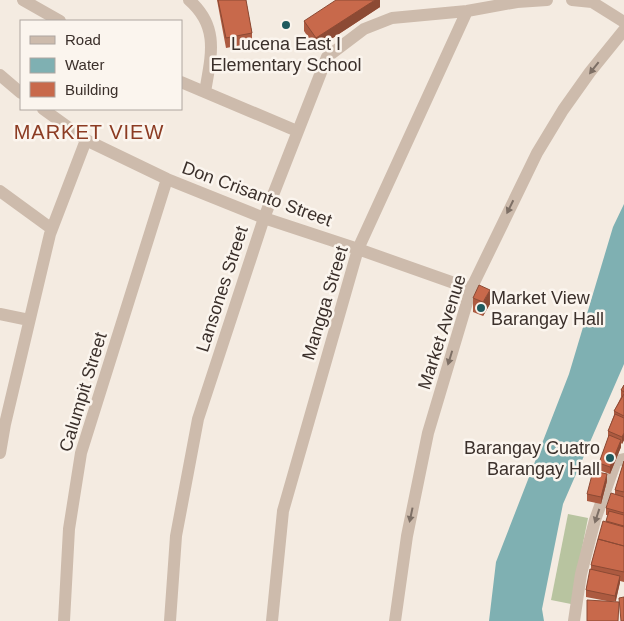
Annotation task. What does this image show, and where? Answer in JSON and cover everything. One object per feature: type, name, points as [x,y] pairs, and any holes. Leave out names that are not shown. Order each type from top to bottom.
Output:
[{"type":"street","points":[[23,0],[58,20]]},
{"type":"street","points":[[189,0],[198,8],[208,25],[211,52],[205,92]]},
{"type":"street","name":"Lansones Street","points":[[170,621],[176,536],[198,419],[264,218],[327,57],[364,29],[392,18],[467,11],[517,2],[547,0]]},
{"type":"street","points":[[572,0],[592,2],[624,22]]},
{"type":"street","name":"Mangga Street","points":[[272,621],[283,511],[358,249],[467,11]]},
{"type":"street","name":"Market Avenue","points":[[395,621],[407,536],[428,433],[471,289],[537,153],[563,110],[590,72],[624,30]]},
{"type":"street","points":[[0,75],[20,92]]},
{"type":"street","points":[[182,82],[297,131]]},
{"type":"street","name":"Don Crisanto Street","points":[[44,110],[86,140],[167,179],[264,218],[471,289]]},
{"type":"street","points":[[0,454],[2,426],[52,229],[86,140]]},
{"type":"street","name":"Calumpit Street","points":[[64,621],[69,529],[81,453],[167,179]]},
{"type":"street","points":[[0,191],[52,229]]},
{"type":"street","points":[[0,314],[30,320]]},
{"type":"street","points":[[574,621],[581,574],[595,520],[616,461],[624,459]]},
{"type":"green space","points":[[568,514],[588,518],[571,604],[551,600]]},
{"type":"water","points":[[624,204],[624,364],[563,504],[542,609],[544,621],[489,621],[496,562],[569,374],[613,227]]},
{"type":"building","points":[[218,0],[246,0],[252,33],[226,38]]},
{"type":"building","points":[[336,0],[375,0],[316,38],[304,21]]},
{"type":"building","points":[[479,285],[490,290],[483,302],[473,298]]},
{"type":"building","points":[[624,394],[624,416],[614,411]]},
{"type":"building","points":[[615,414],[624,418],[624,433],[622,437],[608,431]]},
{"type":"building","name":"Barangay Cuatro Barangay Hall","points":[[609,435],[621,440],[610,467],[599,463]]},
{"type":"building","points":[[624,461],[624,492],[615,490]]},
{"type":"building","points":[[593,471],[607,474],[601,497],[587,494]]},
{"type":"building","points":[[611,493],[624,497],[624,513],[606,508]]},
{"type":"building","points":[[609,511],[624,515],[624,526],[606,521]]},
{"type":"building","points":[[603,521],[624,527],[624,546],[598,539]]},
{"type":"building","points":[[598,539],[624,546],[624,572],[591,565]]},
{"type":"building","points":[[590,569],[620,576],[615,596],[586,590]]},
{"type":"building","points":[[624,597],[624,621],[621,621],[619,598]]},
{"type":"building","points":[[587,600],[619,602],[618,621],[587,621]]},
{"type":"place","name":"Lucena East I Elementary School","points":[[286,25]]},
{"type":"place","name":"Market View Barangay Hall","points":[[481,308]]},
{"type":"place","name":"Barangay Cuatro Barangay Hall","points":[[610,458]]},
{"type":"district","name":"MARKET VIEW","points":[[89,132]]}]
